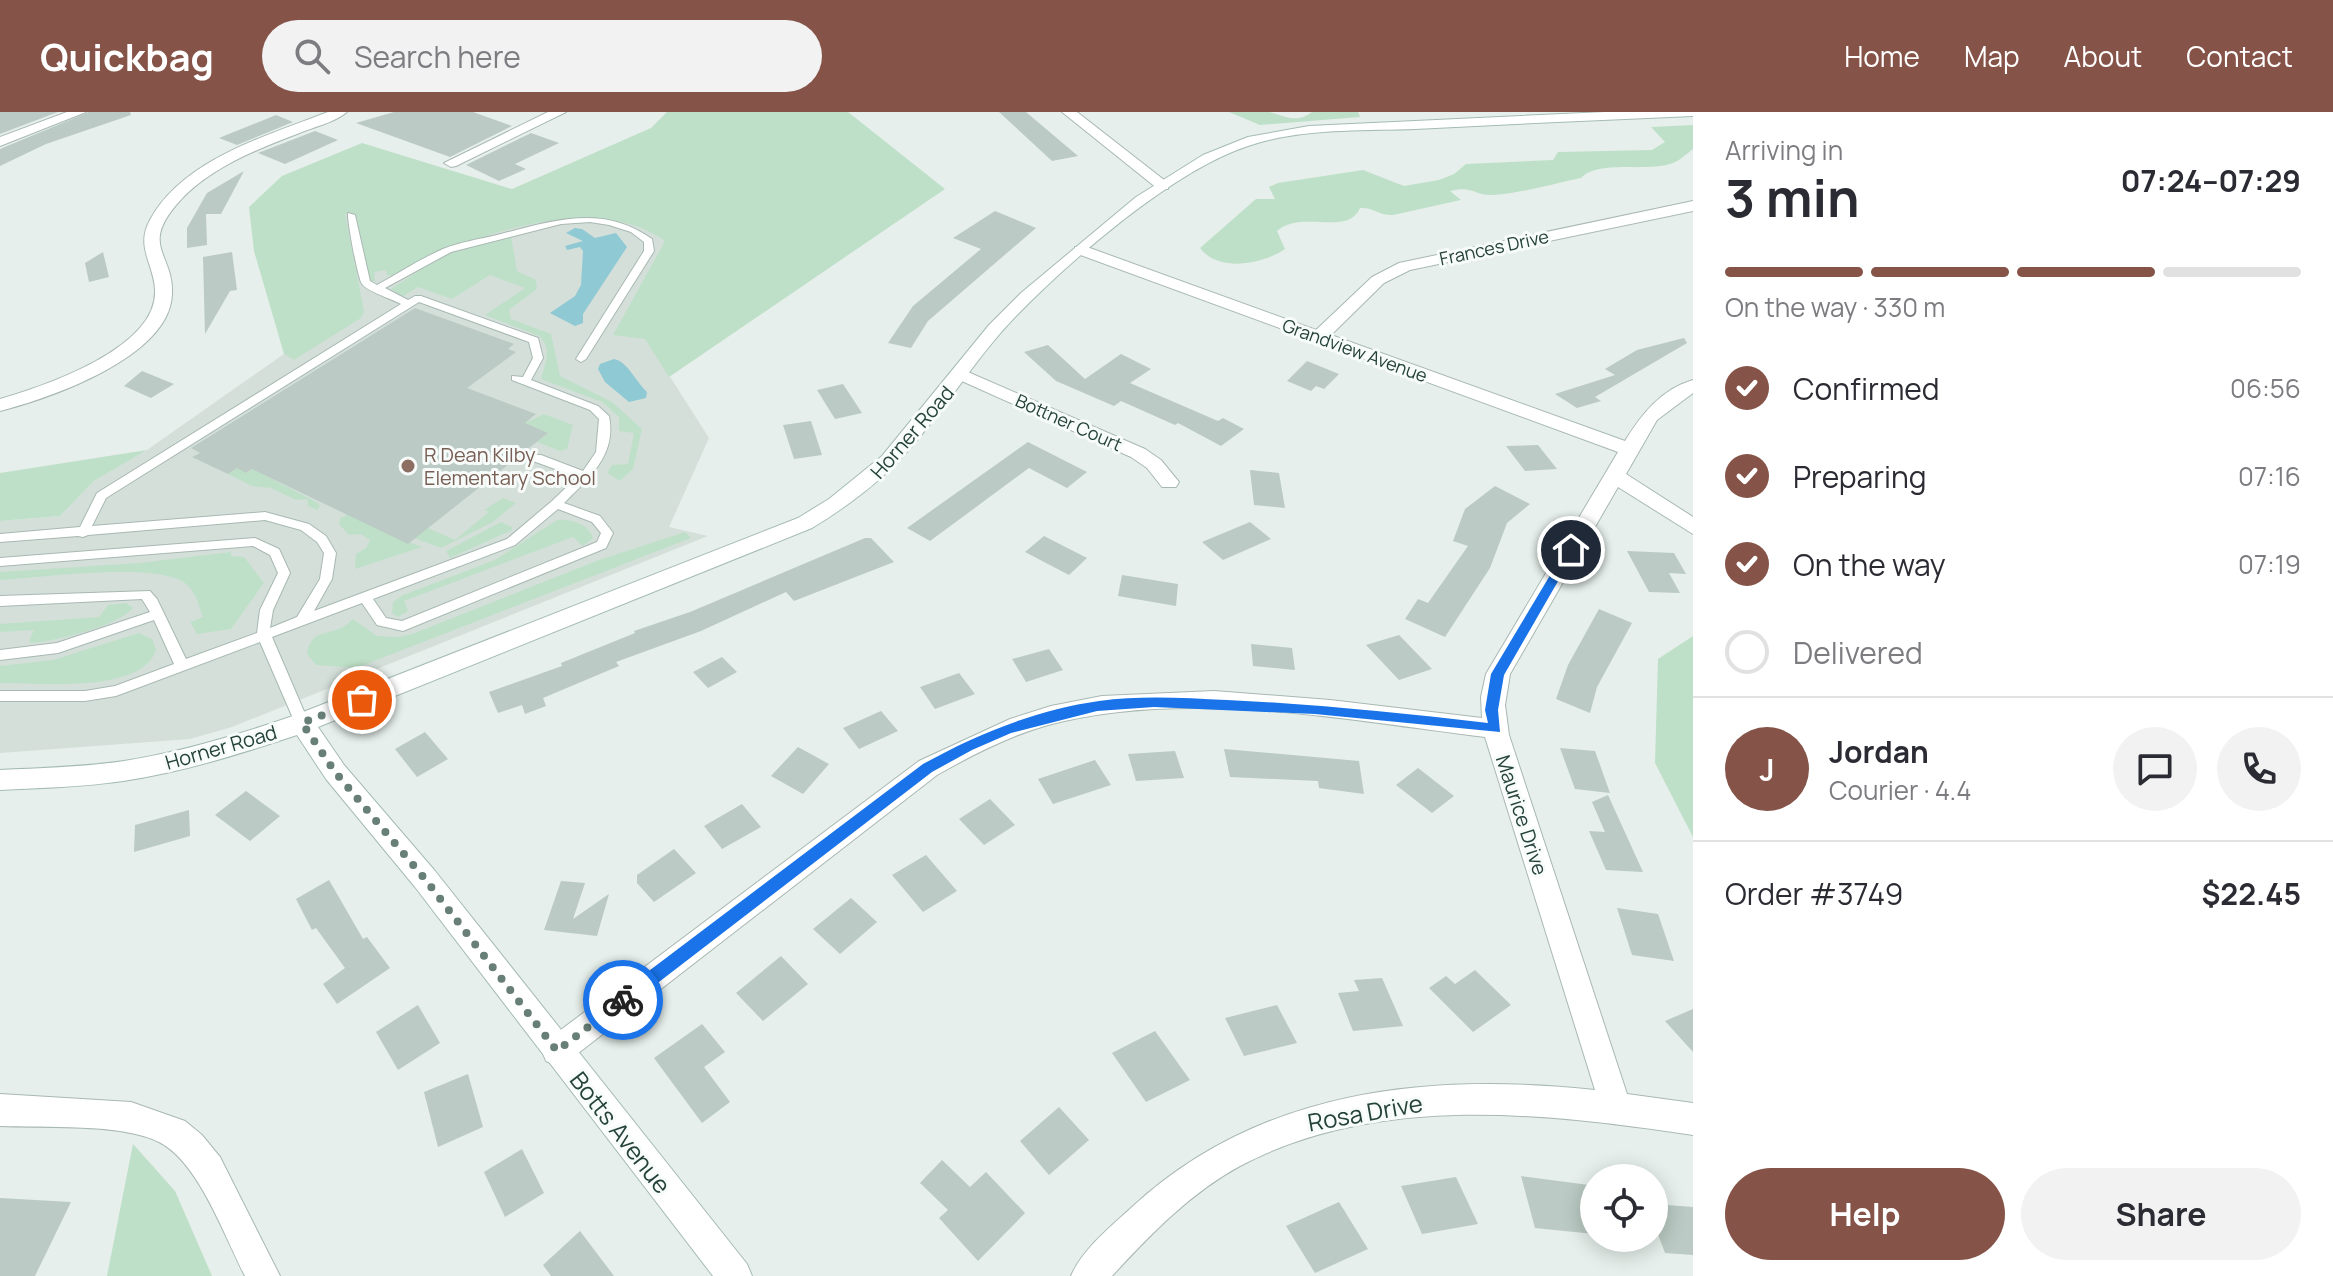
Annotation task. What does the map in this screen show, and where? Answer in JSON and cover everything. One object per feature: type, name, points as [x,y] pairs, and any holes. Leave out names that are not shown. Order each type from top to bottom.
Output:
[{"type":"street","points":[[0,142],[79,112]]},
{"type":"street","points":[[0,405],[49,390],[101,365],[154,322],[165,299],[164,288],[153,262],[151,233],[172,200],[188,185],[224,162],[340,112]]},
{"type":"street","points":[[451,163],[559,112]]},
{"type":"street","points":[[1069,112],[1163,186]]},
{"type":"street","name":"Horner Road","points":[[0,780],[94,774],[152,766],[227,748],[302,723],[777,535],[828,510],[856,492],[886,465],[996,327],[1081,250],[1163,186],[1232,146],[1295,131],[1693,112]]},
{"type":"street","name":"Frances Drive","points":[[1319,337],[1378,280],[1405,266],[1693,206]]},
{"type":"street","name":"Grandview Avenue","points":[[1081,250],[1630,450]]},
{"type":"street","name":"Bottner Court","points":[[961,374],[1138,453],[1154,464],[1169,482]]},
{"type":"street","name":"Maurice Drive","points":[[1616,1107],[1495,729],[1492,710],[1498,674],[1614,475],[1656,409],[1693,386]]},
{"type":"street","points":[[1614,475],[1693,527]]},
{"type":"street","points":[[557,1051],[928,768],[967,746],[1009,728],[1097,706],[1154,702],[1315,709],[1495,729]]},
{"type":"street","name":"Botts Avenue","points":[[302,723],[335,772],[425,879],[735,1276]]},
{"type":"street","name":"Rosa Drive","points":[[1088,1276],[1136,1224],[1184,1184],[1229,1155],[1294,1125],[1358,1109],[1427,1100],[1616,1107],[1693,1119]]},
{"type":"street","points":[[0,1110],[133,1118],[169,1130],[198,1153],[263,1276]]},
{"type":"lane","points":[[351,215],[363,278],[375,290],[409,304]]},
{"type":"lane","points":[[375,290],[457,247],[561,221],[590,219],[611,223],[640,234],[651,246],[581,359]]},
{"type":"lane","points":[[0,696],[102,694],[131,686],[499,548],[529,529],[586,476],[602,452],[606,430],[603,415],[594,408],[520,380],[538,358],[534,340],[418,298],[101,496],[83,533]]},
{"type":"lane","points":[[575,343],[590,344]]},
{"type":"lane","points":[[537,458],[586,476]]},
{"type":"lane","points":[[365,598],[382,622],[403,626],[602,545],[607,533],[600,522],[556,504]]},
{"type":"lane","points":[[0,538],[265,516],[294,522],[317,534],[330,553],[326,579],[302,621]]},
{"type":"lane","points":[[0,562],[160,552],[227,543],[261,544],[275,552],[284,573],[262,620],[264,635],[302,723]]},
{"type":"lane","points":[[0,601],[140,593],[149,596],[182,665]]},
{"type":"lane","points":[[0,655],[58,648],[158,614]]},
{"type":"shaded area","name":"R Dean Kilby Elementary School","points":[[415,165],[547,199],[711,214],[646,339],[709,438],[669,527],[708,536],[232,727],[190,739],[0,753],[0,521],[60,516],[94,481],[147,450],[328,323],[320,201]]},
{"type":"green space","points":[[667,112],[848,112],[945,189],[669,377],[645,339],[613,335],[665,241],[637,226],[604,219],[567,219],[530,224],[456,246],[396,276],[387,275],[386,270],[374,272],[375,280],[378,280],[369,282],[353,213],[345,214],[364,311],[361,318],[294,360],[284,354],[254,251],[249,207],[282,176],[362,143],[512,189],[651,128]]},
{"type":"green space","points":[[1229,112],[1269,112],[1301,118],[1312,112],[1358,112],[1360,117],[1260,125]]},
{"type":"green space","points":[[1693,125],[1693,149],[1676,162],[1662,166],[1600,169],[1581,178],[1504,194],[1487,195],[1458,189],[1450,191],[1461,200],[1393,215],[1360,208],[1345,221],[1298,222],[1277,231],[1285,249],[1253,262],[1218,261],[1200,248],[1256,199],[1275,199],[1269,187],[1278,183],[1363,170],[1404,186],[1439,180],[1454,174],[1466,164],[1553,160],[1558,152],[1652,150],[1665,142],[1651,127]]},
{"type":"green space","points":[[511,236],[517,271],[536,280],[537,289],[509,310],[511,319],[551,334],[560,376],[612,402],[642,429],[633,469],[620,481],[607,473],[612,465],[628,464],[634,433],[619,431],[619,417],[602,402],[541,379],[547,351],[539,336],[485,315],[525,288],[490,275],[452,299],[418,287],[402,297],[391,289],[448,252]]},
{"type":"green space","points":[[544,414],[573,425],[567,449],[560,451],[537,442],[548,433],[525,423]]},
{"type":"green space","points":[[309,431],[270,478],[318,503],[320,506],[317,510],[308,506],[307,499],[296,500],[271,488],[252,486],[228,474],[237,468],[247,473]]},
{"type":"green space","points":[[147,450],[94,481],[60,516],[0,521],[0,473]]},
{"type":"green space","points":[[503,498],[516,503],[493,522],[441,548],[414,538],[428,528],[455,540],[489,512],[484,510]]},
{"type":"green space","points":[[356,511],[381,531],[422,547],[355,569],[356,554],[366,548],[370,540],[361,534],[349,535],[339,524],[340,518]]},
{"type":"green space","points":[[557,520],[579,523],[588,529],[593,538],[583,546],[573,537],[404,601],[408,611],[398,617],[392,613],[393,602],[403,595],[495,560]]},
{"type":"green space","points":[[501,522],[512,527],[512,530],[450,558],[446,551]]},
{"type":"green space","points":[[685,532],[691,538],[356,668],[316,665],[307,654],[312,640],[320,634],[343,627],[353,619],[377,636],[412,634],[599,560]]},
{"type":"green space","points":[[231,552],[231,556],[244,557],[264,583],[231,629],[197,634],[190,622],[203,617],[197,599],[186,584],[172,577],[125,572],[0,580],[0,572],[139,563]]},
{"type":"green space","points":[[126,603],[133,608],[115,620],[54,640],[31,643],[34,630],[0,632],[0,624],[99,617],[108,605]]},
{"type":"green space","points":[[139,633],[152,639],[156,650],[147,664],[131,674],[87,683],[0,683],[0,666],[53,660]]},
{"type":"green space","points":[[1693,636],[1693,837],[1655,763],[1658,659]]},
{"type":"green space","points":[[133,1144],[175,1191],[212,1276],[107,1276]]},
{"type":"water","points":[[575,228],[595,238],[616,233],[627,247],[583,314],[583,323],[575,326],[550,313],[575,296],[581,285],[583,251],[580,247],[567,250],[565,246],[583,241],[566,233]]},
{"type":"water","points":[[614,359],[632,373],[647,392],[646,398],[629,402],[605,382],[598,369],[600,364]]},
{"type":"building","points":[[0,112],[58,112],[0,134]]},
{"type":"building","points":[[89,112],[130,112],[131,115],[46,144],[0,166],[0,149]]},
{"type":"building","points":[[394,112],[473,112],[512,126],[450,157],[356,123]]},
{"type":"building","points":[[999,112],[1026,112],[1078,156],[1052,161]]},
{"type":"building","points":[[276,115],[293,122],[237,145],[219,138]]},
{"type":"building","points":[[315,131],[338,140],[285,164],[258,153]]},
{"type":"building","points":[[531,133],[559,143],[515,164],[526,169],[499,181],[466,165]]},
{"type":"building","points":[[244,171],[221,214],[206,214],[207,245],[187,248],[187,228],[207,193]]},
{"type":"building","points":[[995,211],[1036,228],[928,321],[911,348],[888,343],[913,306],[981,249],[953,238]]},
{"type":"building","points":[[103,252],[109,277],[89,282],[85,263]]},
{"type":"building","points":[[232,252],[237,290],[230,291],[205,334],[203,257]]},
{"type":"building","points":[[415,308],[514,344],[508,349],[516,352],[467,388],[536,414],[525,423],[548,433],[408,544],[252,469],[246,473],[237,468],[228,474],[192,457],[200,453],[191,448]]},
{"type":"building","points":[[1684,338],[1687,343],[1595,397],[1601,401],[1577,408],[1555,394],[1615,375],[1605,369],[1637,350]]},
{"type":"building","points":[[1048,345],[1085,379],[1121,354],[1151,369],[1130,383],[1244,429],[1221,446],[1178,423],[1175,425],[1121,401],[1114,406],[1056,381],[1024,352]]},
{"type":"building","points":[[1307,361],[1339,374],[1324,389],[1316,386],[1311,391],[1287,381]]},
{"type":"building","points":[[142,371],[174,384],[151,398],[124,386]]},
{"type":"building","points":[[843,384],[862,413],[835,419],[817,390]]},
{"type":"building","points":[[811,421],[822,455],[794,459],[783,425]]},
{"type":"building","points":[[1028,442],[1087,472],[1067,488],[1029,468],[930,541],[907,528]]},
{"type":"building","points":[[1538,445],[1557,469],[1525,471],[1506,446]]},
{"type":"building","points":[[1250,470],[1279,473],[1285,508],[1254,505]]},
{"type":"building","points":[[1495,486],[1530,504],[1507,523],[1490,568],[1445,637],[1405,619],[1418,599],[1428,603],[1468,546],[1453,541],[1465,509]]},
{"type":"building","points":[[1250,522],[1271,539],[1223,560],[1202,542]]},
{"type":"building","points":[[1044,536],[1087,558],[1069,575],[1025,552]]},
{"type":"building","points":[[871,538],[894,562],[794,601],[786,592],[701,631],[616,662],[619,666],[543,698],[546,706],[525,714],[522,705],[498,713],[489,692],[562,666],[561,663],[634,631],[690,612]]},
{"type":"building","points":[[1627,551],[1674,553],[1686,574],[1669,573],[1680,593],[1649,592]]},
{"type":"building","points":[[1122,575],[1178,584],[1176,606],[1118,596]]},
{"type":"building","points":[[1599,609],[1632,623],[1597,687],[1590,713],[1556,699],[1568,665]]},
{"type":"building","points":[[1399,635],[1432,669],[1399,680],[1366,645]]},
{"type":"building","points":[[1251,644],[1292,648],[1295,670],[1253,666]]},
{"type":"building","points":[[1049,649],[1063,670],[1026,682],[1012,659]]},
{"type":"building","points":[[722,657],[737,672],[708,688],[693,672]]},
{"type":"building","points":[[959,673],[975,694],[935,709],[920,687]]},
{"type":"building","points":[[881,711],[898,731],[859,749],[843,728]]},
{"type":"building","points":[[425,732],[448,759],[417,777],[395,749]]},
{"type":"building","points":[[798,747],[829,764],[803,794],[771,776]]},
{"type":"building","points":[[1560,748],[1595,751],[1610,793],[1575,789]]},
{"type":"building","points":[[1224,749],[1359,761],[1364,794],[1319,788],[1318,781],[1230,777]]},
{"type":"building","points":[[1175,751],[1184,778],[1136,781],[1128,754]]},
{"type":"building","points":[[1095,760],[1111,785],[1053,804],[1038,779]]},
{"type":"building","points":[[1418,768],[1454,796],[1432,813],[1396,785]]},
{"type":"building","points":[[246,791],[280,816],[250,841],[215,815]]},
{"type":"building","points":[[1608,795],[1643,872],[1606,870],[1589,831],[1605,832],[1592,802]]},
{"type":"building","points":[[990,799],[1015,825],[984,845],[959,819]]},
{"type":"building","points":[[742,804],[761,827],[722,849],[704,826]]},
{"type":"building","points":[[189,810],[190,836],[134,852],[135,825]]},
{"type":"building","points":[[674,849],[696,873],[654,902],[637,883],[637,875]]},
{"type":"building","points":[[926,855],[957,891],[923,912],[892,875]]},
{"type":"building","points":[[329,880],[363,939],[367,937],[390,968],[337,1004],[323,984],[345,968],[316,928],[312,930],[296,899]]},
{"type":"building","points":[[561,881],[585,883],[573,919],[609,894],[597,936],[544,930]]},
{"type":"building","points":[[851,898],[877,922],[840,954],[813,929]]},
{"type":"building","points":[[1617,908],[1658,914],[1674,961],[1632,955]]},
{"type":"building","points":[[781,956],[808,984],[763,1021],[736,993]]},
{"type":"building","points":[[1475,970],[1511,1005],[1473,1032],[1429,988],[1446,976],[1455,984]]},
{"type":"building","points":[[1382,978],[1403,1026],[1353,1031],[1338,993],[1359,991],[1354,980]]},
{"type":"building","points":[[418,1005],[440,1043],[398,1070],[376,1032]]},
{"type":"building","points":[[1277,1005],[1297,1043],[1244,1056],[1225,1018]]},
{"type":"building","points":[[1693,1009],[1693,1052],[1665,1021]]},
{"type":"building","points":[[702,1024],[725,1052],[704,1067],[730,1102],[702,1123],[654,1058]]},
{"type":"building","points":[[1155,1031],[1190,1080],[1146,1102],[1112,1053]]},
{"type":"building","points":[[468,1074],[483,1127],[438,1147],[424,1092]]},
{"type":"building","points":[[1059,1107],[1089,1140],[1049,1175],[1020,1141]]},
{"type":"building","points":[[522,1149],[544,1193],[505,1217],[484,1172]]},
{"type":"building","points":[[942,1160],[970,1187],[986,1172],[1025,1213],[978,1261],[939,1218],[948,1210],[920,1183]]},
{"type":"building","points":[[1521,1176],[1580,1184],[1580,1233],[1535,1228]]},
{"type":"building","points":[[1456,1177],[1478,1224],[1422,1234],[1401,1186]]},
{"type":"building","points":[[0,1198],[71,1202],[35,1276],[0,1276]]},
{"type":"building","points":[[1339,1202],[1368,1249],[1315,1273],[1286,1226]]},
{"type":"building","points":[[1668,1205],[1693,1207],[1693,1255],[1665,1253],[1668,1252]]},
{"type":"building","points":[[580,1231],[614,1276],[551,1276],[543,1265]]},
{"type":"way so far","points":[[362,700],[302,723],[335,772],[425,879],[557,1051],[623,1000]]},
{"type":"place","name":"R Dean Kilby Elementary School","points":[[408,466]]},
{"type":"route","points":[[623,1000],[928,768],[967,746],[1009,728],[1097,706],[1154,702],[1315,709],[1495,729],[1492,710],[1498,674],[1571,550]]}]
